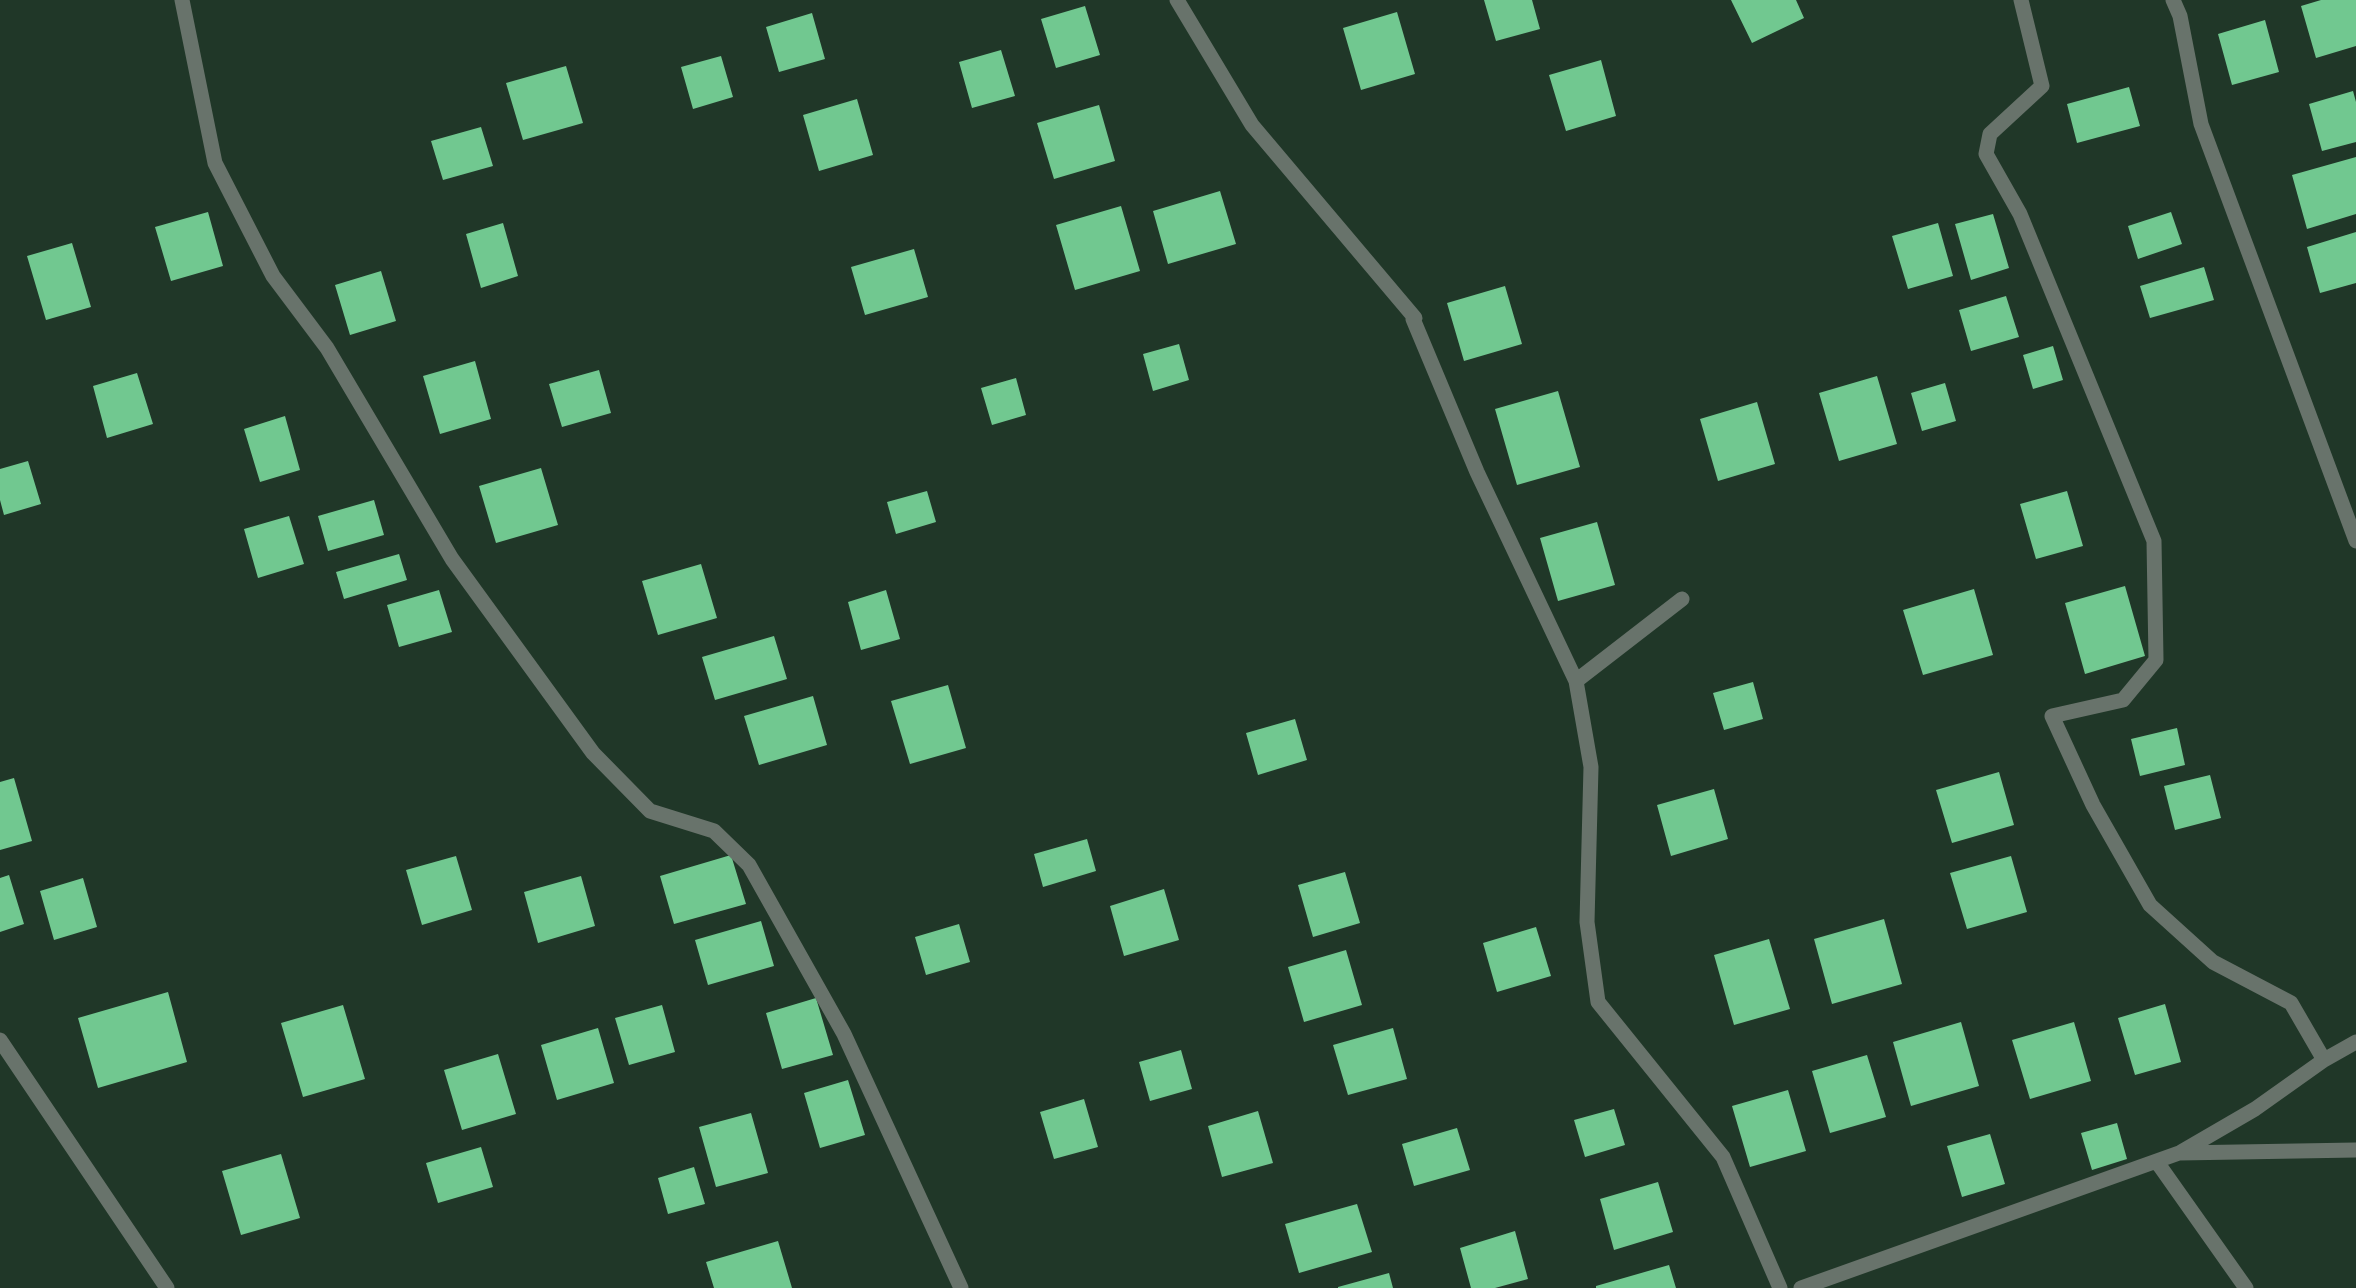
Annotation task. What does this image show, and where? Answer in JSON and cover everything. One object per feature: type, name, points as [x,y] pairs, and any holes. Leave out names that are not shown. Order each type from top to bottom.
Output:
[{"type":"street","points":[[182,0],[215,163],[273,276],[327,348],[452,559],[593,753],[650,811],[714,831],[749,865],[844,1034],[962,1288]]},
{"type":"street","points":[[1177,0],[1252,125],[1415,318],[1413,319],[1477,472],[1576,681],[1591,767],[1587,922],[1598,1002],[1723,1157],[1780,1288]]},
{"type":"street","points":[[2020,0],[2042,86],[1990,134],[1986,154],[2020,214],[2154,542],[2156,660],[2123,700],[2052,716],[2093,805],[2150,905],[2212,962],[2291,1003],[2324,1060]]},
{"type":"street","points":[[2173,0],[2180,16],[2201,124],[2356,541]]},
{"type":"street","points":[[1576,681],[1682,599]]},
{"type":"street","points":[[0,1040],[167,1288]]},
{"type":"street","points":[[1801,1288],[2179,1153],[2255,1109],[2324,1060],[2356,1042]]},
{"type":"street","points":[[2179,1153],[2356,1150]]},
{"type":"street","points":[[2157,1162],[2246,1288]]},
{"type":"building","points":[[1484,0],[1532,0],[1540,29],[1496,41]]},
{"type":"building","points":[[1731,0],[1796,0],[1804,18],[1752,43]]},
{"type":"building","points":[[2321,0],[2356,0],[2356,46],[2316,58],[2301,6]]},
{"type":"building","points":[[1085,6],[1100,55],[1056,68],[1041,19]]},
{"type":"building","points":[[1397,12],[1415,74],[1361,90],[1343,28]]},
{"type":"building","points":[[812,13],[825,59],[779,72],[766,27]]},
{"type":"building","points":[[2265,20],[2279,72],[2232,85],[2218,34]]},
{"type":"building","points":[[1001,50],[1015,96],[972,108],[959,62]]},
{"type":"building","points":[[721,56],[733,97],[693,109],[681,67]]},
{"type":"building","points":[[1601,60],[1616,116],[1566,131],[1549,75]]},
{"type":"building","points":[[566,66],[583,123],[523,140],[506,83]]},
{"type":"building","points":[[2129,87],[2140,126],[2077,143],[2067,104]]},
{"type":"building","points":[[2353,91],[2356,102],[2356,142],[2322,151],[2309,104]]},
{"type":"building","points":[[857,99],[873,155],[819,171],[803,115]]},
{"type":"building","points":[[1099,105],[1115,161],[1054,179],[1037,123]]},
{"type":"building","points":[[481,127],[493,166],[443,180],[431,141]]},
{"type":"building","points":[[2356,157],[2356,214],[2307,229],[2292,175]]},
{"type":"building","points":[[1220,191],[1236,244],[1168,264],[1153,211]]},
{"type":"building","points":[[1121,206],[1140,271],[1075,290],[1056,225]]},
{"type":"building","points":[[208,212],[223,266],[171,281],[155,227]]},
{"type":"building","points":[[2171,212],[2182,244],[2138,259],[2128,226]]},
{"type":"building","points":[[1993,214],[2009,268],[1971,280],[1955,224]]},
{"type":"building","points":[[503,223],[518,276],[481,288],[466,234]]},
{"type":"building","points":[[1938,223],[1953,276],[1908,289],[1892,236]]},
{"type":"building","points":[[2356,232],[2356,283],[2320,293],[2307,247]]},
{"type":"building","points":[[72,243],[91,307],[46,320],[27,256]]},
{"type":"building","points":[[914,249],[928,297],[865,315],[851,267]]},
{"type":"building","points":[[2204,267],[2214,300],[2150,318],[2140,286]]},
{"type":"building","points":[[381,271],[396,321],[350,335],[335,285]]},
{"type":"building","points":[[1505,286],[1522,344],[1464,361],[1447,303]]},
{"type":"building","points":[[2006,296],[2019,337],[1971,351],[1959,310]]},
{"type":"building","points":[[1179,344],[1189,380],[1153,391],[1143,354]]},
{"type":"building","points":[[2053,346],[2063,380],[2033,389],[2023,355]]},
{"type":"building","points":[[475,361],[491,419],[440,434],[423,376]]},
{"type":"building","points":[[599,370],[611,413],[562,427],[549,384]]},
{"type":"building","points":[[137,373],[153,424],[107,438],[93,386]]},
{"type":"building","points":[[1877,376],[1897,444],[1839,461],[1819,393]]},
{"type":"building","points":[[1016,378],[1026,415],[992,425],[981,388]]},
{"type":"building","points":[[1945,383],[1956,421],[1922,431],[1911,393]]},
{"type":"building","points":[[1558,391],[1580,467],[1517,485],[1495,409]]},
{"type":"building","points":[[1757,402],[1775,464],[1718,481],[1700,419]]},
{"type":"building","points":[[285,416],[300,470],[260,482],[244,429]]},
{"type":"building","points":[[28,461],[41,504],[4,515],[0,500],[0,469]]},
{"type":"building","points":[[541,468],[558,525],[496,543],[479,486]]},
{"type":"building","points":[[927,491],[936,522],[896,534],[887,502]]},
{"type":"building","points":[[2067,491],[2083,546],[2036,559],[2020,504]]},
{"type":"building","points":[[374,500],[384,535],[328,551],[318,516]]},
{"type":"building","points":[[289,516],[304,564],[258,578],[244,529]]},
{"type":"building","points":[[1597,522],[1615,585],[1558,601],[1540,538]]},
{"type":"building","points":[[399,554],[407,580],[344,599],[336,572]]},
{"type":"building","points":[[701,564],[717,618],[658,635],[642,581]]},
{"type":"building","points":[[2125,586],[2145,656],[2085,674],[2065,603]]},
{"type":"building","points":[[1974,589],[1993,655],[1923,675],[1903,610]]},
{"type":"building","points":[[439,590],[452,632],[399,647],[387,605]]},
{"type":"building","points":[[886,590],[900,639],[861,650],[848,602]]},
{"type":"building","points":[[774,636],[787,679],[715,700],[702,657]]},
{"type":"building","points":[[1753,682],[1763,719],[1724,730],[1713,693]]},
{"type":"building","points":[[948,685],[966,748],[910,764],[891,701]]},
{"type":"building","points":[[813,696],[827,745],[759,765],[744,716]]},
{"type":"building","points":[[1295,719],[1307,760],[1258,775],[1246,733]]},
{"type":"building","points":[[2177,728],[2185,765],[2140,776],[2131,739]]},
{"type":"building","points":[[1999,772],[2014,825],[1952,843],[1936,790]]},
{"type":"building","points":[[2210,775],[2221,818],[2175,830],[2164,786]]},
{"type":"building","points":[[14,778],[32,841],[0,850],[0,782]]},
{"type":"building","points":[[1714,789],[1728,839],[1671,856],[1657,805]]},
{"type":"building","points":[[1087,839],[1096,871],[1043,887],[1034,854]]},
{"type":"building","points":[[731,855],[746,904],[674,924],[660,876]]},
{"type":"building","points":[[456,856],[472,910],[422,925],[406,870]]},
{"type":"building","points":[[2011,856],[2027,912],[1967,929],[1950,873]]},
{"type":"building","points":[[1345,872],[1360,923],[1313,937],[1298,885]]},
{"type":"building","points":[[9,875],[24,924],[0,932],[0,878]]},
{"type":"building","points":[[581,876],[595,926],[538,943],[524,892]]},
{"type":"building","points":[[83,878],[97,927],[54,940],[40,891]]},
{"type":"building","points":[[1164,889],[1179,940],[1124,956],[1110,906]]},
{"type":"building","points":[[1884,919],[1902,984],[1832,1004],[1814,939]]},
{"type":"building","points":[[761,921],[774,966],[708,985],[695,940]]},
{"type":"building","points":[[959,924],[970,962],[926,975],[915,937]]},
{"type":"building","points":[[1536,927],[1551,976],[1497,992],[1483,943]]},
{"type":"building","points":[[1769,939],[1790,1009],[1734,1025],[1714,955]]},
{"type":"building","points":[[1346,950],[1362,1005],[1304,1022],[1288,967]]},
{"type":"building","points":[[168,992],[187,1062],[98,1088],[78,1018]]},
{"type":"building","points":[[816,998],[833,1055],[782,1069],[766,1013]]},
{"type":"building","points":[[2165,1004],[2181,1062],[2135,1075],[2118,1018]]},
{"type":"building","points":[[343,1005],[365,1079],[303,1097],[281,1023]]},
{"type":"building","points":[[662,1005],[675,1052],[629,1065],[615,1018]]},
{"type":"building","points":[[1961,1022],[1979,1086],[1911,1106],[1893,1042]]},
{"type":"building","points":[[2074,1022],[2091,1081],[2030,1099],[2012,1040]]},
{"type":"building","points":[[598,1028],[614,1083],[557,1100],[541,1045]]},
{"type":"building","points":[[1393,1028],[1407,1079],[1348,1095],[1333,1045]]},
{"type":"building","points":[[1181,1050],[1192,1089],[1150,1101],[1139,1062]]},
{"type":"building","points":[[498,1054],[516,1114],[462,1130],[444,1070]]},
{"type":"building","points":[[1867,1055],[1886,1117],[1830,1133],[1812,1071]]},
{"type":"building","points":[[848,1080],[865,1135],[820,1148],[804,1093]]},
{"type":"building","points":[[1788,1090],[1806,1151],[1750,1167],[1732,1106]]},
{"type":"building","points":[[1084,1099],[1098,1147],[1054,1159],[1040,1112]]},
{"type":"building","points":[[1614,1109],[1625,1145],[1585,1157],[1574,1120]]},
{"type":"building","points":[[1258,1111],[1273,1163],[1222,1177],[1208,1126]]},
{"type":"building","points":[[751,1113],[768,1173],[716,1187],[699,1127]]},
{"type":"building","points":[[2117,1123],[2127,1159],[2092,1170],[2081,1133]]},
{"type":"building","points":[[1457,1128],[1470,1170],[1414,1186],[1402,1144]]},
{"type":"building","points":[[1990,1134],[2005,1184],[1962,1197],[1947,1146]]},
{"type":"building","points":[[481,1147],[493,1187],[438,1203],[426,1163]]},
{"type":"building","points":[[281,1154],[300,1218],[241,1235],[222,1171]]},
{"type":"building","points":[[694,1167],[705,1204],[668,1214],[658,1178]]},
{"type":"building","points":[[1658,1182],[1673,1232],[1614,1250],[1600,1199]]},
{"type":"building","points":[[1357,1204],[1372,1252],[1299,1273],[1285,1224]]},
{"type":"building","points":[[1515,1231],[1528,1279],[1495,1288],[1471,1288],[1460,1248]]},
{"type":"building","points":[[778,1241],[792,1288],[714,1288],[706,1262]]},
{"type":"building","points":[[1669,1265],[1676,1288],[1596,1288],[1596,1286]]},
{"type":"building","points":[[1389,1273],[1393,1288],[1338,1288],[1338,1287]]}]
